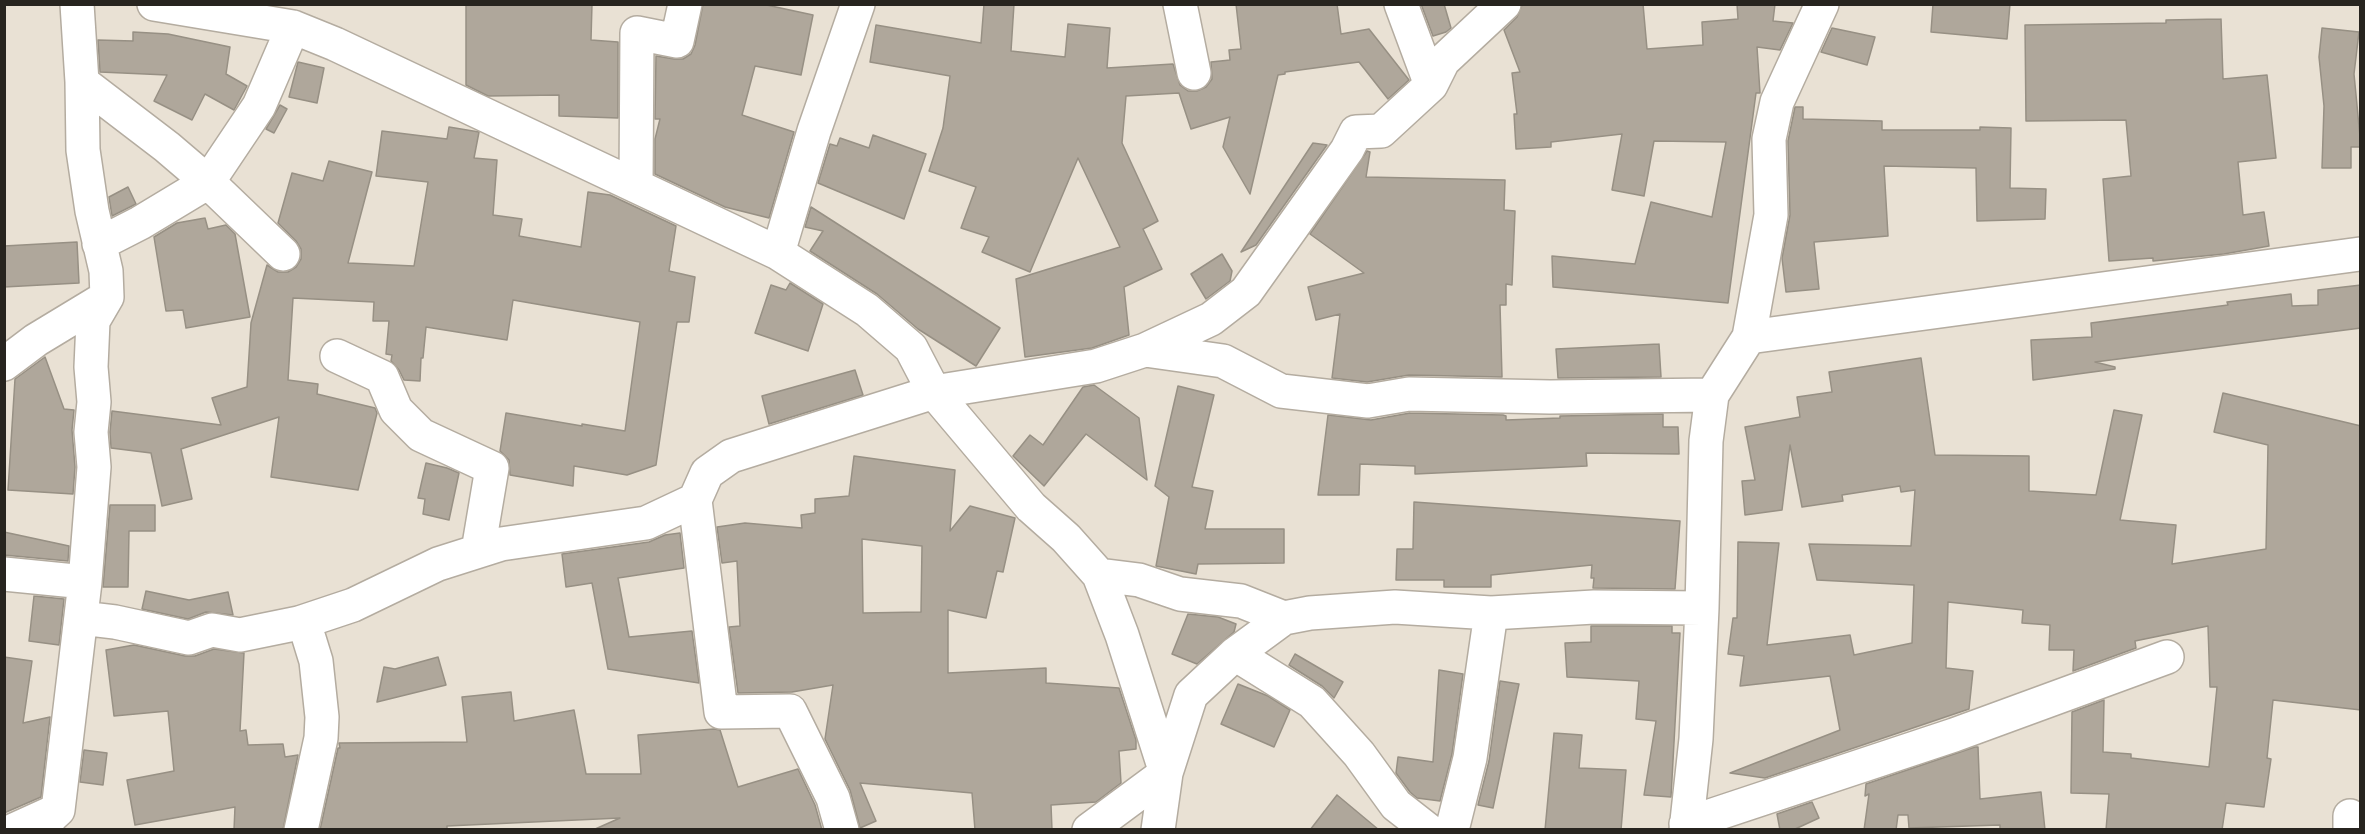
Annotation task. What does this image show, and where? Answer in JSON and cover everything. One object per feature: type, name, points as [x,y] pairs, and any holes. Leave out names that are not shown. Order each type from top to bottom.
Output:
[{"type":"street","points":[[15,830],[53,820],[85,582],[94,467],[91,432],[94,402],[91,367],[93,321],[107,297],[106,271],[99,244],[83,150],[78,4]]},
{"type":"street","points":[[154,4],[293,27],[336,44],[778,253],[867,310],[910,348],[934,392],[1031,507],[1066,538],[1099,575],[1122,635],[1166,773]]},
{"type":"street","points":[[636,184],[637,33],[676,41],[685,4]]},
{"type":"street","points":[[778,253],[814,131],[858,4]]},
{"type":"street","points":[[1180,4],[1194,73]]},
{"type":"street","points":[[1401,4],[1431,85]]},
{"type":"street","points":[[842,830],[833,798],[790,711],[722,712],[695,500],[707,474],[731,456],[934,392],[1096,366],[1145,350],[1211,320],[1246,292],[1347,150],[1356,132],[1381,131],[1431,85],[1443,61],[1504,4]]},
{"type":"street","points":[[1822,4],[1777,102],[1769,139],[1771,215],[1749,337],[1712,395],[1706,441],[1696,739],[1686,827],[1954,735],[2167,657]]},
{"type":"street","points":[[99,244],[140,223],[208,182],[259,106],[293,27]]},
{"type":"street","points":[[82,82],[167,147],[208,182],[283,254]]},
{"type":"street","points":[[1749,337],[2361,254]]},
{"type":"street","points":[[4,364],[36,340],[107,297]]},
{"type":"street","points":[[1145,350],[1223,361],[1281,391],[1368,401],[1409,393],[1550,397],[1712,395]]},
{"type":"street","points":[[337,356],[382,377],[396,410],[421,435],[492,468],[478,551]]},
{"type":"street","points":[[81,618],[115,622],[189,638],[212,630],[240,635],[304,622],[353,605],[438,564],[501,544],[646,523],[695,500]]},
{"type":"street","points":[[4,574],[85,582]]},
{"type":"street","points":[[1099,575],[1139,579],[1180,594],[1241,601],[1284,618]]},
{"type":"street","points":[[1158,830],[1166,773],[1191,695],[1235,654],[1284,618],[1311,613],[1395,607],[1491,613],[1594,607],[1702,608]]},
{"type":"street","points":[[1452,830],[1470,758],[1491,613]]},
{"type":"street","points":[[301,830],[321,738],[322,717],[316,661],[304,622]]},
{"type":"street","points":[[1235,654],[1312,702],[1359,754],[1396,805],[1428,830]]},
{"type":"street","points":[[1089,830],[1166,773]]},
{"type":"building","points":[[466,4],[592,4],[591,40],[618,42],[618,118],[559,116],[559,95],[488,96],[466,85]]},
{"type":"building","points":[[703,4],[762,4],[813,15],[801,75],[755,66],[742,115],[794,132],[769,218],[725,207],[655,174],[655,139],[660,119],[655,119],[656,56],[683,59],[691,54]]},
{"type":"building","points":[[984,4],[1014,4],[1011,51],[1065,57],[1068,24],[1110,28],[1107,68],[1173,64],[1180,85],[1188,91],[1197,91],[1206,87],[1212,79],[1211,62],[1230,60],[1229,50],[1241,49],[1236,4],[1337,4],[1341,34],[1369,29],[1409,80],[1388,99],[1359,62],[1285,72],[1285,74],[1278,75],[1250,194],[1223,147],[1230,117],[1191,129],[1179,93],[1126,96],[1122,143],[1158,221],[1143,229],[1162,269],[1124,287],[1129,335],[1092,348],[1025,357],[1016,279],[1120,247],[1078,158],[1030,272],[982,252],[989,237],[961,228],[976,187],[929,171],[943,128],[950,76],[870,62],[876,25],[981,43]]},
{"type":"building","points":[[1421,4],[1444,4],[1451,28],[1433,36]]},
{"type":"building","points":[[1643,4],[1647,49],[1703,45],[1702,22],[1738,19],[1737,4],[1775,4],[1773,21],[1793,23],[1780,50],[1757,47],[1760,93],[1756,93],[1728,303],[1553,287],[1552,256],[1635,264],[1651,202],[1712,217],[1726,142],[1654,141],[1644,196],[1612,190],[1622,134],[1551,142],[1551,147],[1516,149],[1514,114],[1517,114],[1512,73],[1520,72],[1504,30],[1517,17],[1522,5]]},
{"type":"building","points":[[1933,4],[2010,4],[2007,39],[1931,32]]},
{"type":"building","points":[[2221,19],[2223,79],[2267,75],[2276,158],[2238,162],[2243,215],[2264,212],[2269,246],[2224,254],[2153,261],[2153,258],[2109,261],[2103,179],[2131,176],[2126,120],[2026,121],[2025,25],[2166,23],[2166,20]]},
{"type":"building","points":[[1832,28],[1875,37],[1867,65],[1821,52]]},
{"type":"building","points":[[2322,28],[2359,32],[2354,74],[2361,147],[2351,147],[2351,168],[2322,168],[2324,106],[2319,57]]},
{"type":"building","points":[[133,32],[168,34],[230,47],[226,74],[247,86],[234,110],[205,94],[192,120],[154,101],[167,75],[100,72],[98,40],[133,41]]},
{"type":"building","points":[[298,62],[324,68],[317,103],[289,97]]},
{"type":"building","points":[[280,105],[287,109],[274,133],[266,129]]},
{"type":"building","points":[[1795,107],[1803,107],[1803,119],[1882,121],[1882,130],[2011,128],[2010,188],[2046,189],[2045,219],[1977,221],[1976,168],[1884,166],[1888,236],[1814,242],[1819,289],[1786,292],[1782,258],[1790,215],[1788,141]]},
{"type":"building","points":[[449,127],[479,132],[474,158],[497,160],[493,215],[522,219],[519,236],[581,247],[588,192],[610,195],[676,226],[669,271],[695,277],[689,322],[677,322],[656,465],[627,475],[574,466],[573,486],[510,475],[509,460],[500,451],[506,413],[625,431],[640,322],[513,300],[507,340],[426,327],[420,381],[404,380],[391,361],[392,355],[386,354],[389,321],[373,321],[374,302],[293,298],[288,380],[318,384],[317,394],[375,408],[377,413],[358,490],[271,477],[279,417],[181,449],[192,499],[162,506],[151,453],[111,448],[112,411],[221,425],[212,398],[247,387],[251,323],[267,265],[278,272],[288,272],[296,267],[301,259],[301,249],[296,241],[278,223],[292,173],[323,181],[329,161],[372,172],[348,263],[414,266],[428,182],[376,176],[382,131],[447,139]]},
{"type":"building","points":[[873,135],[926,154],[904,219],[818,183],[830,144],[837,146],[840,138],[869,148]]},
{"type":"building","points":[[1313,143],[1327,145],[1256,245],[1241,252]]},
{"type":"building","points":[[1367,151],[1370,152],[1366,177],[1505,180],[1504,210],[1515,211],[1512,285],[1506,284],[1506,305],[1500,305],[1502,377],[1409,375],[1367,382],[1332,378],[1340,314],[1316,320],[1308,287],[1364,273],[1310,234]]},
{"type":"building","points":[[128,187],[136,204],[112,216],[109,197]]},
{"type":"building","points":[[811,207],[1000,328],[976,366],[918,329],[877,294],[810,251],[823,231],[805,227]]},
{"type":"building","points":[[205,218],[208,229],[226,225],[235,234],[250,317],[186,328],[183,310],[166,311],[154,237],[177,223]]},
{"type":"building","points":[[77,242],[79,283],[4,287],[4,246]]},
{"type":"building","points":[[1222,254],[1232,271],[1230,281],[1206,299],[1191,274]]},
{"type":"building","points":[[790,283],[823,304],[808,351],[755,333],[771,285],[786,290]]},
{"type":"building","points":[[2361,285],[2361,328],[2095,362],[2115,367],[2115,369],[2033,380],[2031,340],[2092,337],[2091,323],[2228,305],[2227,302],[2291,294],[2292,306],[2318,305],[2318,290]]},
{"type":"building","points":[[1659,344],[1661,377],[1558,378],[1556,349]]},
{"type":"building","points":[[45,357],[64,409],[74,410],[73,494],[8,490],[15,379]]},
{"type":"building","points":[[1921,358],[1935,455],[2029,456],[2029,491],[2096,495],[2114,410],[2142,415],[2120,520],[2176,525],[2172,564],[2266,549],[2268,445],[2214,432],[2223,393],[2361,426],[2361,710],[2273,700],[2267,758],[2271,759],[2264,807],[2226,803],[2222,830],[2106,830],[2109,794],[2071,793],[2072,712],[2104,700],[2103,752],[2131,754],[2131,758],[2209,767],[2217,687],[2210,687],[2208,626],[2135,641],[2136,648],[2073,671],[2074,650],[2049,650],[2050,625],[2022,623],[2023,610],[1948,602],[1946,668],[1973,671],[1969,709],[1765,778],[1730,773],[1840,730],[1830,676],[1740,686],[1744,656],[1728,654],[1733,618],[1737,618],[1738,542],[1779,543],[1767,645],[1850,635],[1854,655],[1912,643],[1914,585],[1817,580],[1809,544],[1911,546],[1915,490],[1901,492],[1900,486],[1842,495],[1843,501],[1802,507],[1790,445],[1782,510],[1745,515],[1742,481],[1755,480],[1745,427],[1800,417],[1797,397],[1832,392],[1829,372]]},
{"type":"building","points":[[855,370],[863,395],[769,424],[762,396]]},
{"type":"building","points":[[1094,385],[1139,418],[1147,480],[1086,434],[1044,486],[1013,456],[1030,435],[1043,445],[1083,387]]},
{"type":"building","points":[[1178,386],[1214,395],[1192,487],[1213,491],[1205,529],[1284,529],[1284,563],[1198,564],[1196,574],[1156,566],[1169,497],[1155,486]]},
{"type":"building","points":[[1410,413],[1503,415],[1506,416],[1506,420],[1560,418],[1560,416],[1663,414],[1663,427],[1678,427],[1679,454],[1586,453],[1587,466],[1415,474],[1415,466],[1360,464],[1359,495],[1318,495],[1328,415],[1371,420]]},
{"type":"building","points":[[854,456],[955,470],[950,531],[970,506],[1015,518],[1003,572],[997,571],[986,618],[948,610],[948,673],[1046,668],[1046,683],[1119,688],[1136,740],[1136,749],[1119,751],[1121,783],[1096,802],[1051,805],[1052,830],[975,830],[972,793],[860,783],[876,821],[860,828],[850,790],[825,739],[833,685],[792,692],[738,693],[729,627],[740,626],[737,561],[722,563],[717,527],[745,523],[802,528],[801,515],[815,513],[815,499],[849,496]],"holes":[[[862,539],[922,546],[921,612],[863,613]]]},
{"type":"building","points":[[426,463],[459,473],[449,520],[423,514],[425,499],[418,498]]},
{"type":"building","points":[[1414,502],[1680,521],[1675,589],[1593,588],[1592,565],[1491,575],[1491,587],[1444,587],[1444,580],[1396,580],[1397,549],[1413,549]]},
{"type":"building","points":[[110,505],[155,505],[155,531],[129,531],[128,587],[103,587]]},
{"type":"building","points":[[4,532],[69,546],[68,561],[4,555]]},
{"type":"building","points":[[680,533],[684,568],[618,578],[629,637],[692,631],[699,683],[608,669],[592,583],[566,587],[562,554],[649,542],[665,535]]},
{"type":"building","points":[[146,591],[189,600],[228,592],[233,615],[206,612],[188,619],[142,609]]},
{"type":"building","points":[[34,596],[64,599],[59,645],[29,641]]},
{"type":"building","points":[[1188,614],[1218,617],[1236,624],[1234,632],[1197,664],[1172,654]]},
{"type":"building","points":[[1591,626],[1672,626],[1672,633],[1680,633],[1671,797],[1644,795],[1656,721],[1636,719],[1639,681],[1567,677],[1565,643],[1591,642]]},
{"type":"building","points":[[134,645],[185,656],[195,656],[214,649],[244,653],[240,731],[246,730],[248,745],[283,744],[285,757],[298,755],[283,830],[234,830],[235,807],[135,825],[127,780],[174,771],[168,711],[114,716],[106,650]]},
{"type":"building","points":[[1295,654],[1343,682],[1334,698],[1322,686],[1289,665]]},
{"type":"building","points":[[4,657],[32,661],[23,723],[50,717],[41,797],[4,813]]},
{"type":"building","points":[[438,657],[446,685],[377,702],[384,667],[395,669]]},
{"type":"building","points":[[1439,670],[1463,674],[1452,754],[1440,801],[1417,798],[1396,773],[1398,757],[1433,762]]},
{"type":"building","points":[[1500,681],[1519,684],[1493,808],[1478,805],[1489,761]]},
{"type":"building","points":[[1238,684],[1268,696],[1290,710],[1274,747],[1221,724]]},
{"type":"building","points":[[511,692],[514,721],[574,710],[586,774],[641,774],[638,735],[720,730],[738,787],[798,769],[815,805],[822,830],[593,830],[620,818],[447,826],[447,830],[320,830],[338,748],[340,748],[339,743],[467,742],[462,697]]},
{"type":"building","points":[[1554,733],[1582,735],[1579,768],[1626,770],[1621,830],[1545,830]]},
{"type":"building","points":[[1978,747],[1980,799],[2041,792],[2045,830],[2000,830],[2000,825],[1909,828],[1908,815],[1898,815],[1896,830],[1864,830],[1869,794],[1865,796],[1866,784]]},
{"type":"building","points":[[84,750],[107,753],[103,785],[80,782]]},
{"type":"building","points":[[1337,795],[1379,830],[1310,830]]},
{"type":"building","points":[[1812,802],[1819,818],[1793,830],[1780,830],[1777,814]]}]
